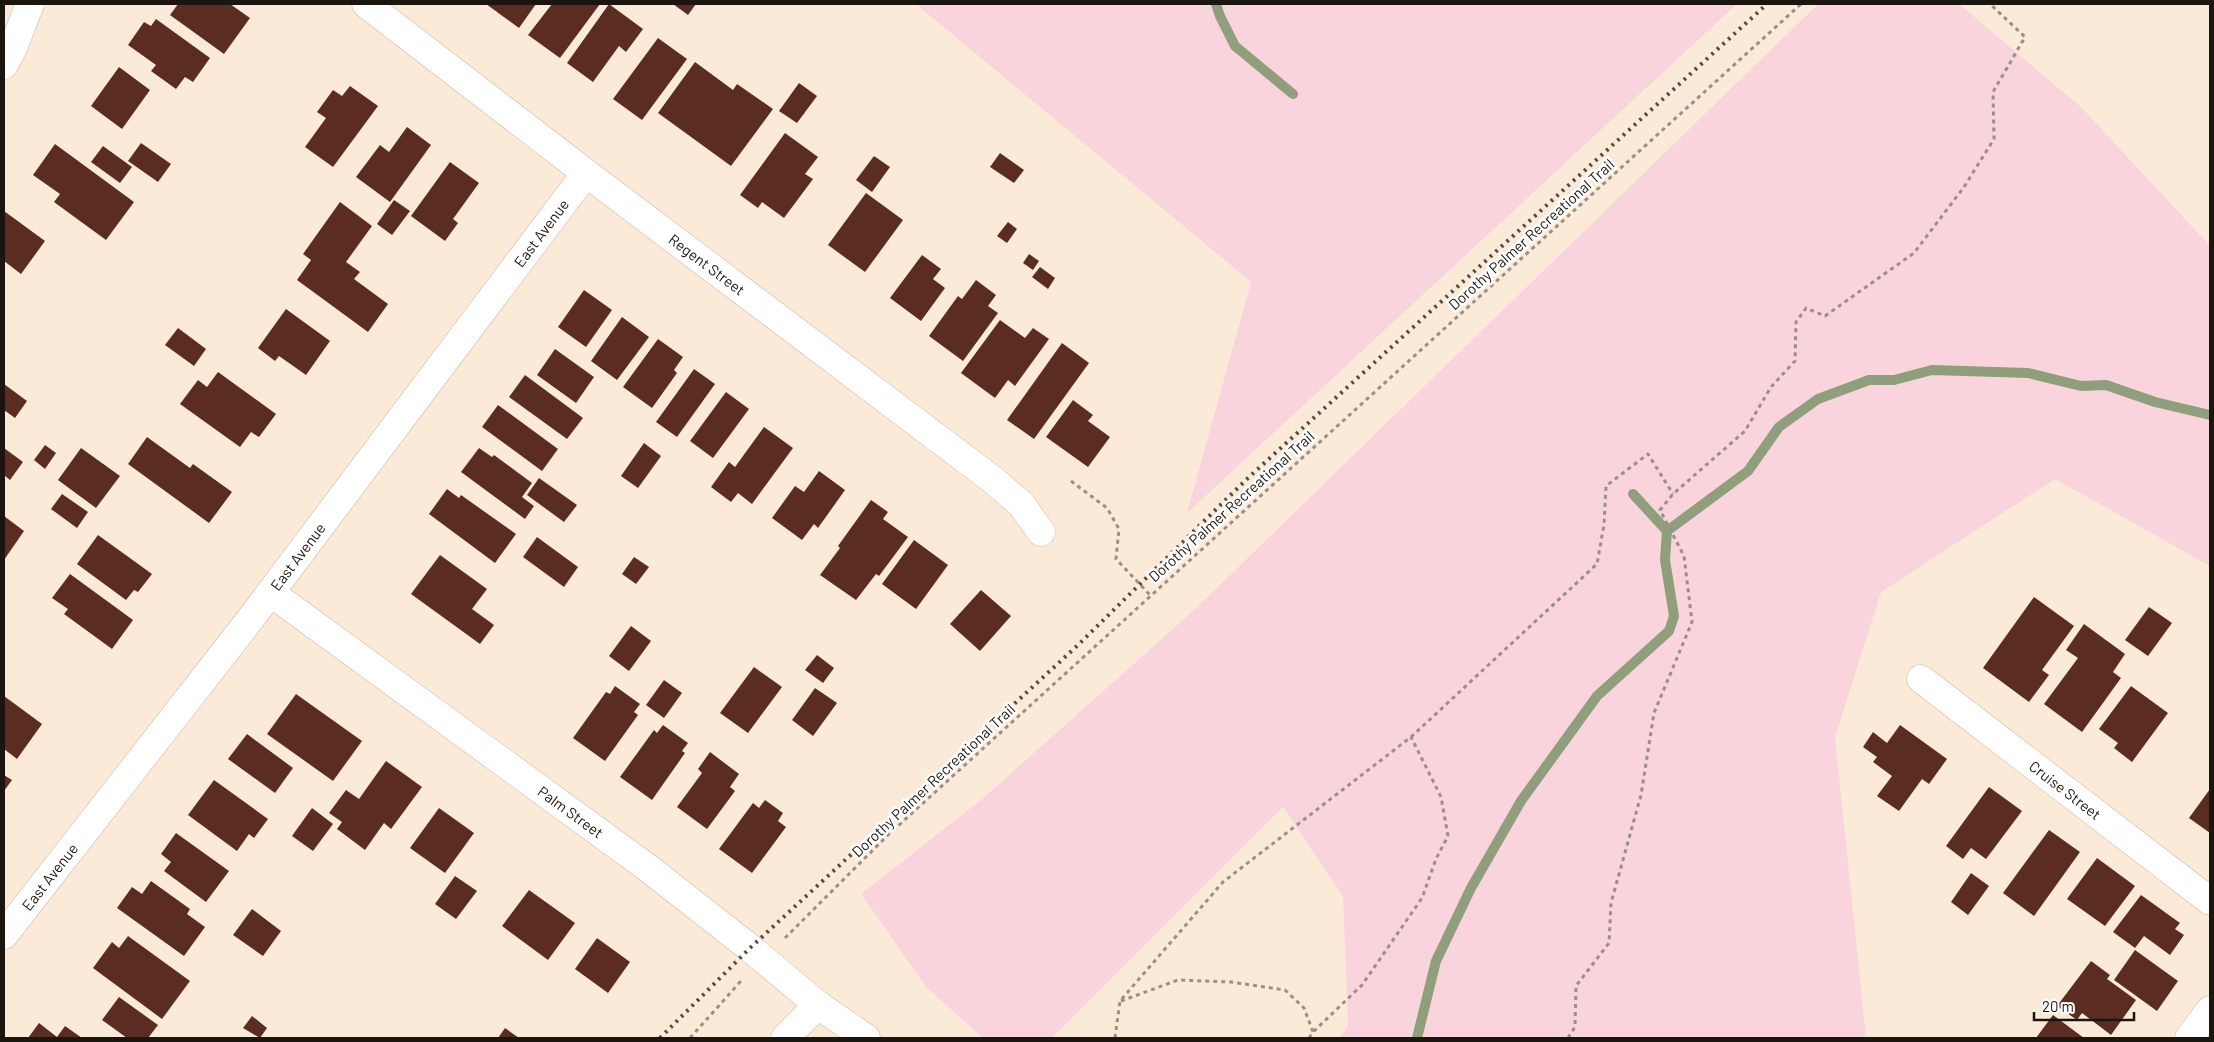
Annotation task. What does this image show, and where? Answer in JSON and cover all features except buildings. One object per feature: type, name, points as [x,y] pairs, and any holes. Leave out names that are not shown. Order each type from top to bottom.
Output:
[{"type":"street","points":[[4,65],[13,48],[30,4]]},
{"type":"street","name":"Regent Street","points":[[366,4],[586,173],[993,480],[1021,504],[1042,532]]},
{"type":"street","name":"East Avenue","points":[[4,935],[271,593],[586,173]]},
{"type":"street","name":"Palm Street","points":[[271,593],[648,868],[750,948],[818,1005],[866,1038]]},
{"type":"street","name":"Cruise Street","points":[[1921,679],[2210,901]]},
{"type":"street","points":[[785,1038],[818,1005]]},
{"type":"street","points":[[2189,1038],[2210,1010]]},
{"type":"path","name":"Dorothy Palmer Recreational Trail","points":[[690,1038],[736,986],[888,836],[1150,595],[1801,4]]},
{"type":"path","points":[[1568,1038],[1575,1027],[1576,986],[1609,943],[1611,903],[1641,795],[1654,713],[1692,622],[1684,556],[1660,510],[1673,494],[1745,431],[1771,387],[1794,361],[1796,322],[1806,308],[1825,316],[1914,253],[1964,187],[1994,139],[1993,92],[2025,37],[1990,4]]},
{"type":"path","points":[[1115,1038],[1120,1001],[1223,882],[1411,737],[1597,564],[1604,525],[1606,486],[1648,454],[1673,494]]},
{"type":"path","points":[[1071,481],[1107,508],[1119,530],[1116,559],[1150,595]]},
{"type":"path","points":[[1309,1038],[1362,985],[1422,898],[1436,859],[1448,836],[1441,797],[1411,737]]},
{"type":"path","points":[[1120,1001],[1178,980],[1231,982],[1285,990],[1304,1008],[1313,1032]]},
{"type":"shaded area","points":[[916,4],[1737,4],[1187,513],[1251,282]]},
{"type":"shaded area","points":[[1818,4],[1959,4],[2081,107],[2210,246],[2210,566],[2055,479],[1881,592],[1835,737],[1866,1038],[1339,1038],[1348,1027],[1343,896],[1283,807],[1052,1038],[983,1038],[927,988],[861,894],[981,800],[1193,611]]},
{"type":"waterway","points":[[1216,4],[1235,46],[1293,94]]},
{"type":"waterway","points":[[1667,531],[1748,471],[1779,427],[1818,399],[1869,380],[1894,380],[1932,370],[2028,373],[2081,386],[2106,385],[2155,402],[2210,415]]},
{"type":"waterway","points":[[1417,1038],[1436,961],[1471,888],[1521,801],[1597,696],[1669,631],[1674,616],[1665,560],[1667,531],[1633,494]]},
{"type":"railway","points":[[660,1038],[750,948],[1078,645],[1248,478],[1767,4]]}]
